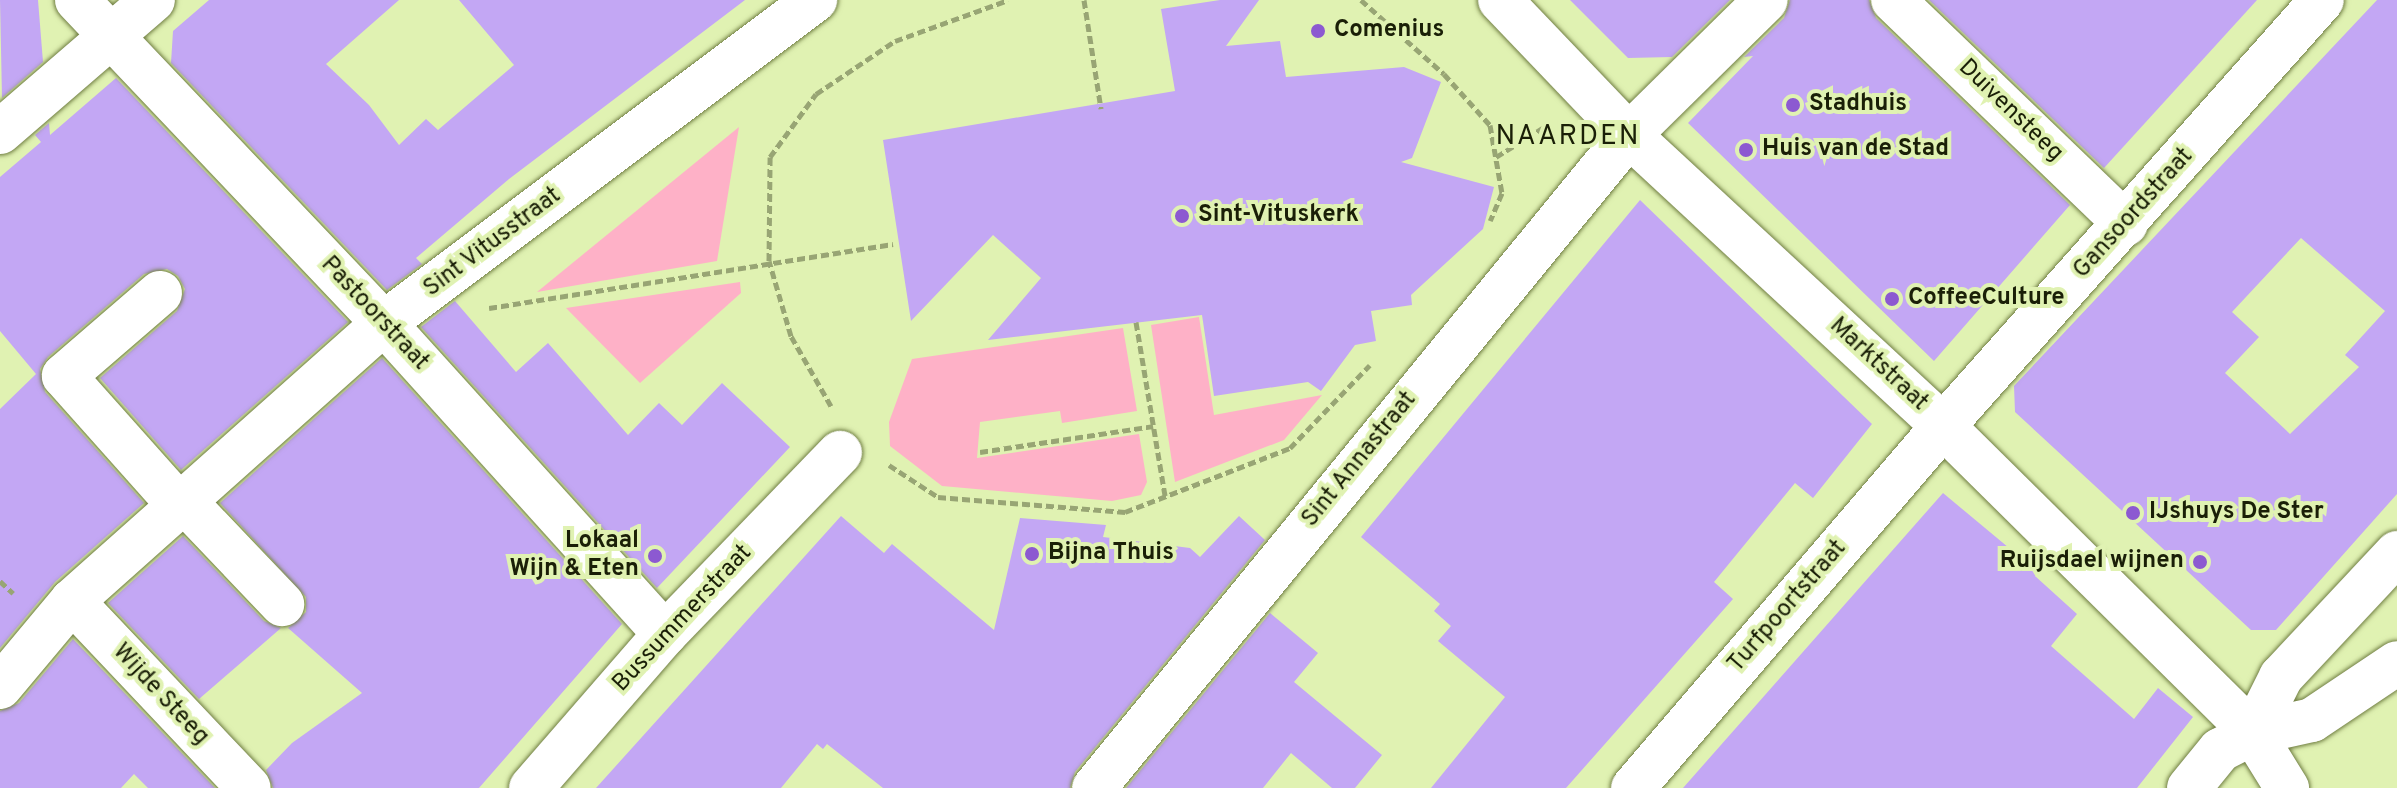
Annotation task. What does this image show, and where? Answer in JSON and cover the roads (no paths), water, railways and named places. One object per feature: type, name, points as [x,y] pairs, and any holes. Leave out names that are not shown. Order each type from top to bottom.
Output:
[{"type":"street","name":"Pastoorstraat","points":[[77,0],[384,323],[665,634]]},
{"type":"street","points":[[0,132],[110,33],[153,0]]},
{"type":"street","name":"Sint Vitusstraat","points":[[0,687],[72,601],[384,323],[815,0]]},
{"type":"street","name":"Marktstraat","points":[[1500,0],[1629,135],[1943,426],[2253,733],[2287,788]]},
{"type":"street","name":"Sint Annastraat","points":[[1094,788],[1629,135],[1766,0]]},
{"type":"street","name":"Duivensteeg","points":[[1893,0],[2126,224]]},
{"type":"street","name":"Gansoordstraat","points":[[1943,426],[2126,224],[2322,0]]},
{"type":"street","points":[[160,293],[64,376],[180,502],[282,604]]},
{"type":"street","name":"Turfpoortstraat","points":[[1633,788],[1943,426]]},
{"type":"street","name":"Bussummerstraat","points":[[531,788],[665,634],[846,447]]},
{"type":"street","points":[[2253,733],[2281,677],[2392,572]]},
{"type":"street","name":"Wijde Steeg","points":[[72,601],[249,788]]},
{"type":"street","points":[[2189,788],[2220,750],[2253,733],[2312,720],[2397,663]]},
{"type":"place","name":"Comenius","points":[[1318,31]]},
{"type":"place","name":"Stadhuis","points":[[1793,105]]},
{"type":"place","name":"Huis van de Stad","points":[[1746,150]]},
{"type":"place","name":"Sint-Vituskerk","points":[[1182,216]]},
{"type":"place","name":"CoffeeCulture","points":[[1892,299]]},
{"type":"place","name":"IJshuys De Ster","points":[[2133,513]]},
{"type":"place","name":"Bijna Thuis","points":[[1032,554]]},
{"type":"place","name":"Lokaal Wijn & Eten","points":[[655,556]]},
{"type":"place","name":"Ruijsdael wijnen","points":[[2200,562]]},
{"type":"district","name":"NAARDEN","points":[[1568,137]]}]
